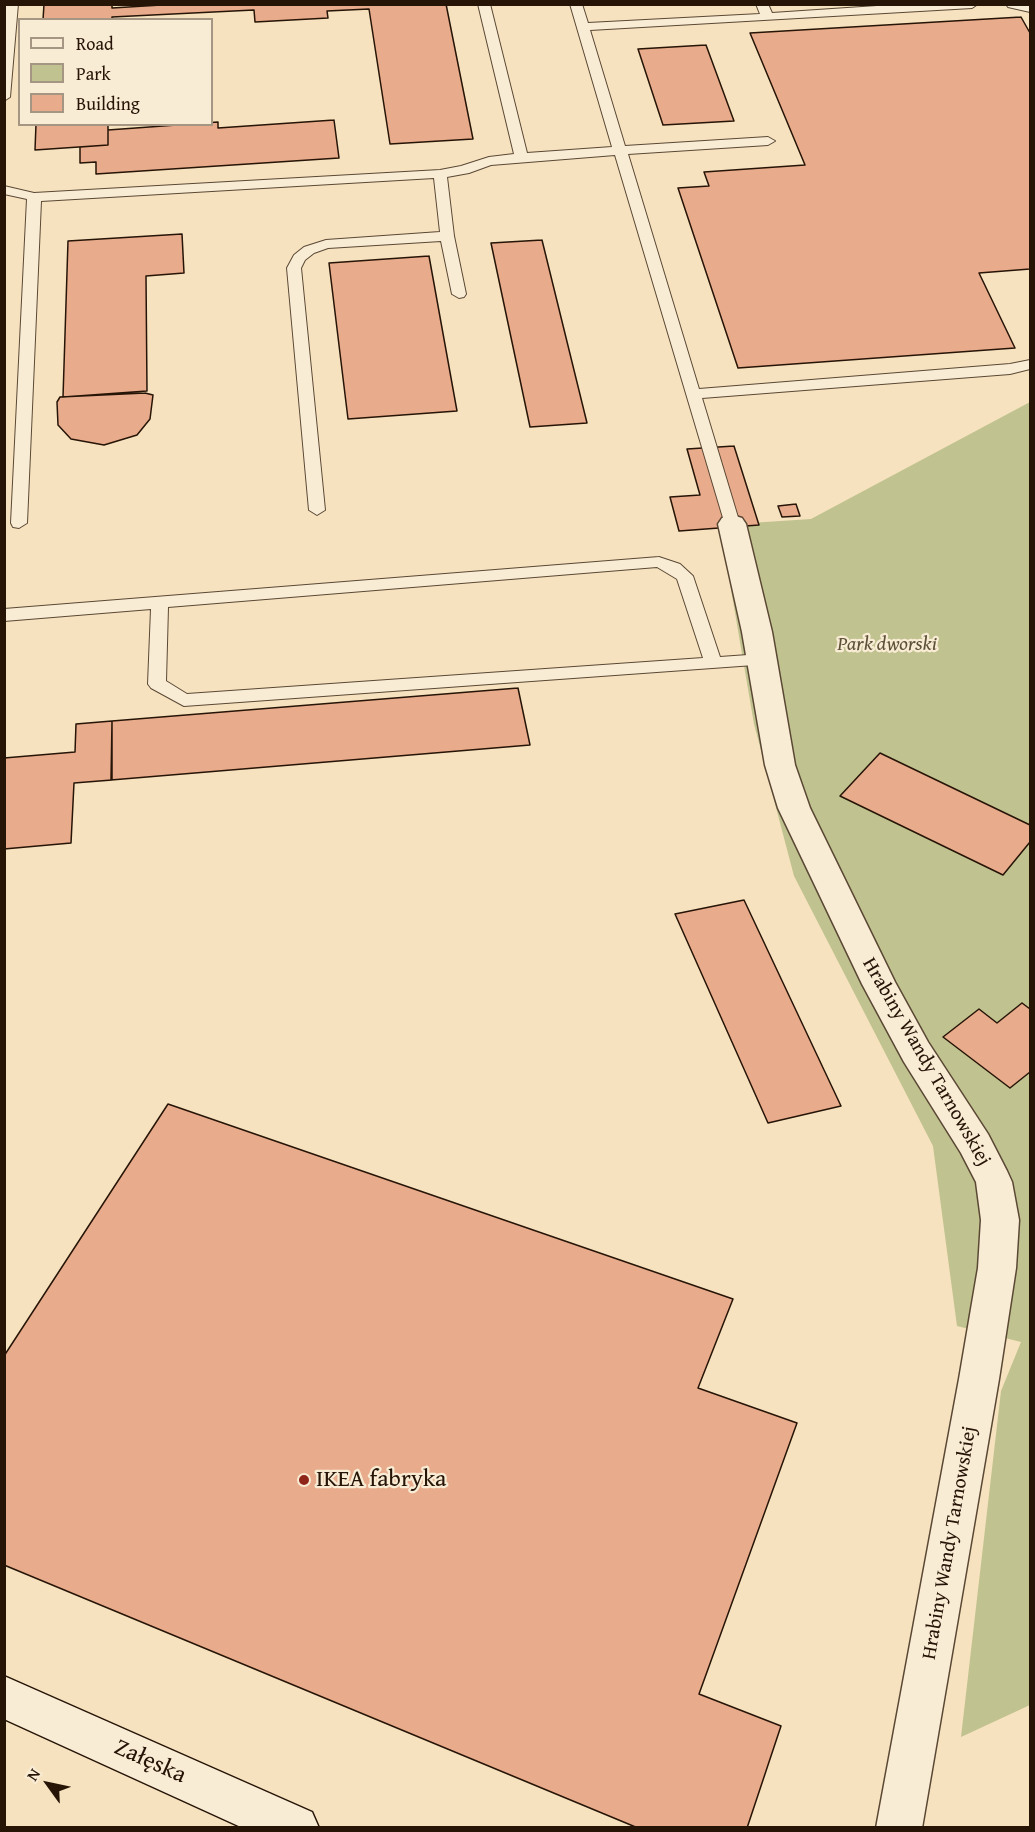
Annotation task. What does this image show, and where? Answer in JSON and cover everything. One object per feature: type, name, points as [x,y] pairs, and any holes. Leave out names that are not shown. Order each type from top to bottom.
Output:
[{"type":"street","name":"Hrabiny Wandy Tarnowskiej","points":[[732,524],[762,660],[780,765],[794,808],[879,984],[916,1052],[975,1144],[994,1182],[1000,1220],[997,1268],[980,1379],[899,1827]]},
{"type":"street","name":"Załęska","points":[[4,1697],[296,1827]]},
{"type":"lane","points":[[4,96],[12,4]]},
{"type":"lane","points":[[484,4],[522,158]]},
{"type":"lane","points":[[576,4],[732,524]]},
{"type":"lane","points":[[762,4],[768,17]]},
{"type":"lane","points":[[583,27],[972,4]]},
{"type":"lane","points":[[1012,4],[1030,8]]},
{"type":"lane","points":[[4,190],[34,197],[440,174],[464,170],[489,161],[768,141]]},
{"type":"lane","points":[[440,174],[447,236],[459,294]]},
{"type":"lane","points":[[19,523],[34,197]]},
{"type":"lane","points":[[317,510],[294,268],[299,258],[309,250],[326,244],[447,236]]},
{"type":"lane","points":[[692,394],[1010,369],[1030,365]]},
{"type":"lane","points":[[4,615],[659,562],[674,568],[685,576],[713,663]]},
{"type":"lane","points":[[159,602],[157,684],[184,700],[762,660]]},
{"type":"green space","name":"Park dworski","points":[[1030,402],[1030,1705],[961,1737],[1001,1391],[1021,1342],[957,1326],[933,1146],[794,876],[754,724],[720,525],[811,519]]},
{"type":"building","points":[[44,4],[112,4],[112,8],[178,4],[446,4],[473,139],[390,144],[369,9],[327,11],[328,18],[255,22],[254,10],[112,18],[43,18]]},
{"type":"building","points":[[1021,17],[1030,33],[1030,269],[979,273],[1015,348],[738,368],[678,188],[709,186],[704,172],[805,165],[750,33]]},
{"type":"building","points":[[706,45],[734,121],[663,125],[638,49]]},
{"type":"building","points":[[334,120],[339,158],[96,174],[96,162],[80,163],[80,147],[108,145],[108,130],[163,126],[213,126],[213,122],[218,122],[218,128]]},
{"type":"building","points":[[36,126],[108,126],[108,145],[35,150]]},
{"type":"building","points":[[182,234],[184,273],[146,276],[147,391],[63,397],[68,241]]},
{"type":"building","points":[[542,240],[587,423],[530,427],[491,243]]},
{"type":"building","points":[[429,256],[457,411],[348,419],[329,263]]},
{"type":"building","points":[[145,393],[153,395],[150,419],[137,435],[104,445],[71,439],[58,425],[57,402],[60,397]]},
{"type":"building","points":[[734,446],[759,525],[679,531],[670,497],[700,495],[687,449]]},
{"type":"building","points":[[796,504],[800,516],[782,517],[778,506]]},
{"type":"building","points":[[518,688],[530,745],[111,780],[112,721]]},
{"type":"building","points":[[112,721],[112,780],[74,783],[71,843],[4,849],[4,758],[75,752],[76,724]]},
{"type":"building","points":[[880,753],[1030,825],[1030,842],[1003,875],[840,796]]},
{"type":"building","points":[[744,900],[841,1106],[768,1123],[675,914]]},
{"type":"building","points":[[1022,1003],[1030,1009],[1030,1072],[1010,1088],[943,1037],[979,1009],[997,1023]]},
{"type":"building","points":[[168,1104],[733,1299],[698,1388],[797,1423],[699,1694],[781,1726],[747,1828],[638,1828],[4,1565],[4,1356]]},
{"type":"place","name":"IKEA fabryka","points":[[304,1480]]}]
